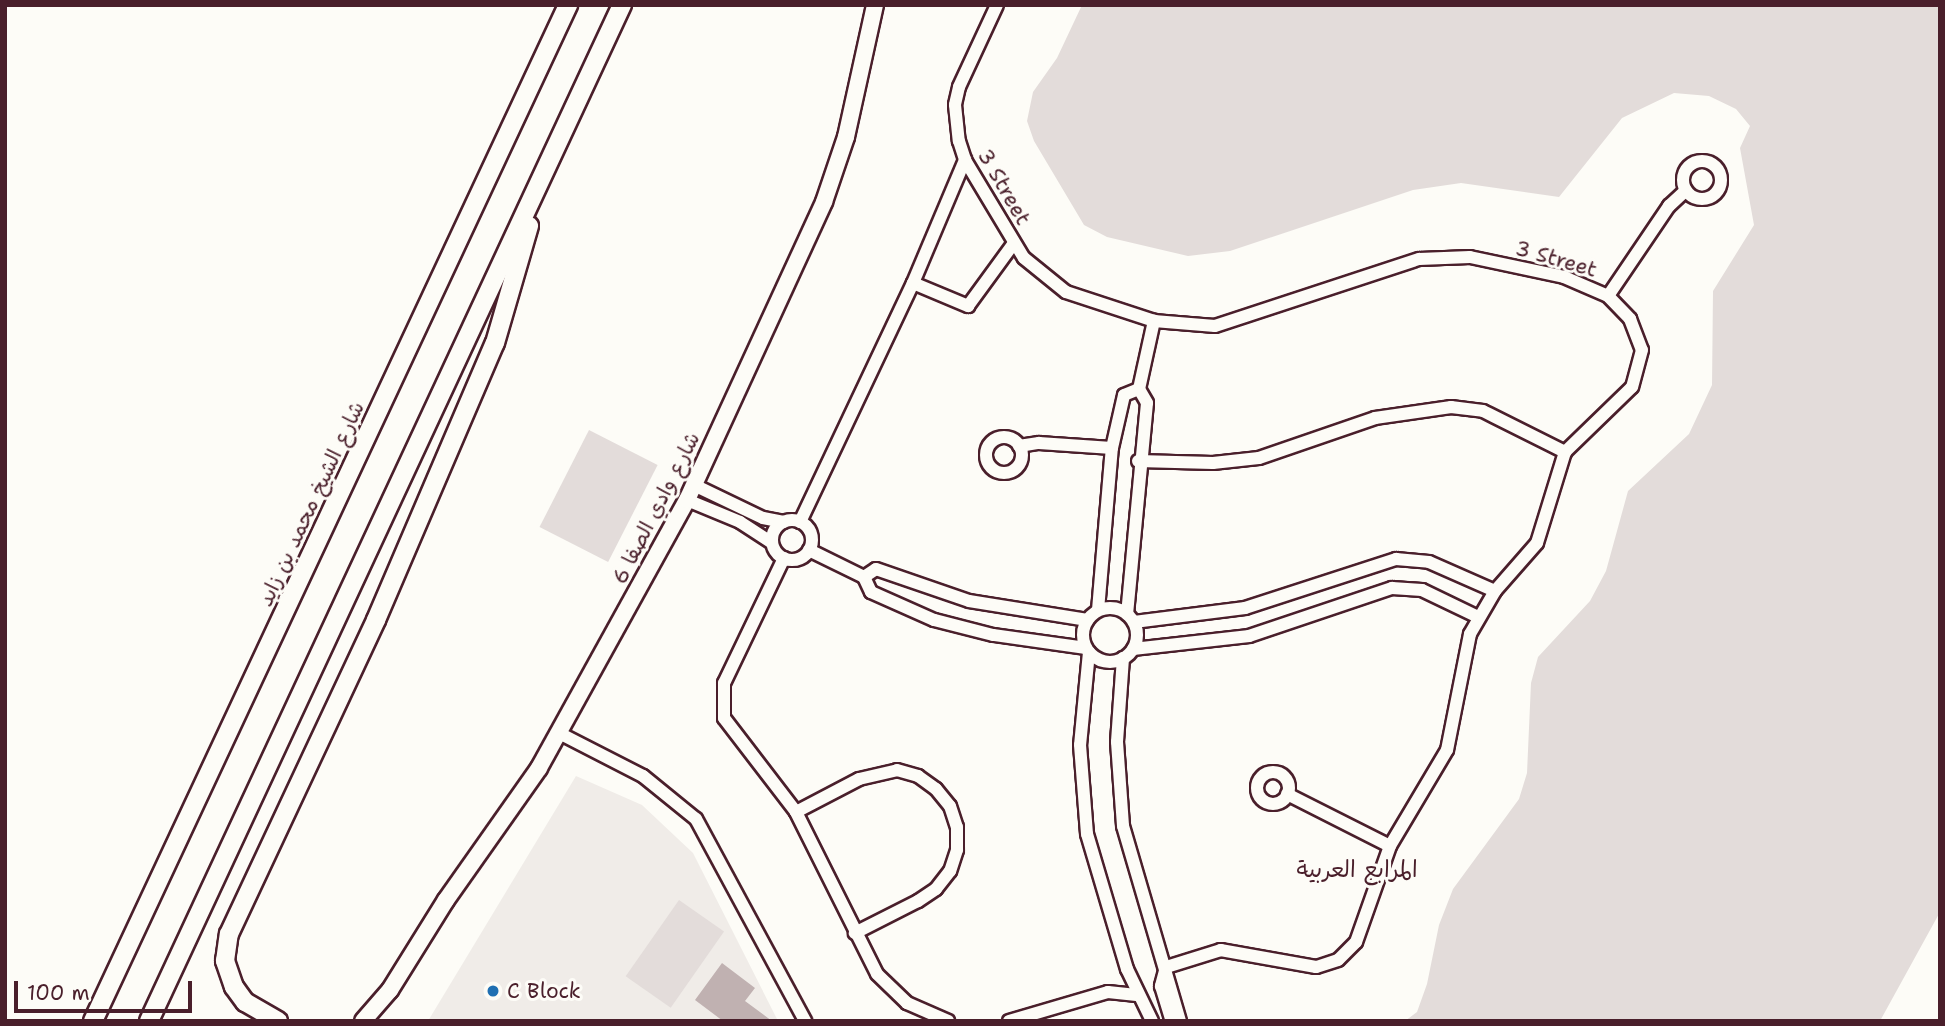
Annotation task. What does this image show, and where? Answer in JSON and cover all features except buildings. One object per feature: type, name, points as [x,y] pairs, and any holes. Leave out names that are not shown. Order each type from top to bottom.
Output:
[{"type":"highway","name":"شارع الشيخ محمد بن زايد","points":[[93,1021],[568,5]]},
{"type":"highway","points":[[149,1021],[622,5]]},
{"type":"highway","points":[[274,1019],[245,1002],[233,987],[225,961],[229,934],[376,620],[495,343],[542,178]]},
{"type":"main road","name":"شارع وادي الصفا 6","points":[[363,1021],[390,990],[559,733],[687,500],[824,202],[846,137],[875,5]]},
{"type":"main road","name":"شارع وادي الصفا 6","points":[[381,1021],[390,990]]},
{"type":"street","name":"3 Street","points":[[997,5],[958,87],[956,125],[965,160],[1014,243],[1037,272],[1066,292],[1154,321],[1195,327],[1235,322],[1419,259],[1453,255],[1564,277],[1608,296],[1630,319],[1642,350],[1642,363],[1632,387],[1565,452],[1537,543],[1495,591],[1478,617],[1465,652],[1447,750],[1390,846],[1362,931],[1338,960],[1305,967],[1259,954],[1221,950],[1166,967]]},
{"type":"street","points":[[800,522],[913,283],[965,160]]},
{"type":"street","points":[[1608,296],[1670,205],[1686,190]]},
{"type":"street","points":[[913,283],[968,306],[1014,243]]},
{"type":"street","points":[[1154,321],[1139,389],[1147,403],[1139,461],[1128,653],[1116,742],[1119,799],[1136,881],[1166,967],[1180,1021]]},
{"type":"street","points":[[1098,610],[1112,447],[1124,395],[1139,389]]},
{"type":"street","points":[[1139,461],[1213,463],[1259,458],[1375,418],[1451,407],[1483,411],[1565,452]]},
{"type":"street","points":[[1019,446],[1039,443],[1112,447]]},
{"type":"street","points":[[694,485],[756,515],[784,522],[800,522]]},
{"type":"street","points":[[713,513],[721,498]]},
{"type":"street","points":[[687,500],[750,528],[772,543],[784,558],[795,559],[809,550],[811,537],[800,522]]},
{"type":"street","points":[[750,528],[756,515]]},
{"type":"street","points":[[772,543],[774,530],[784,522]]},
{"type":"street","points":[[809,550],[864,577],[871,592],[948,624],[1087,650],[1106,662],[1128,653],[1249,636],[1392,588],[1422,590],[1478,617]]},
{"type":"street","points":[[784,558],[724,683],[721,707],[730,729],[796,811],[877,974],[892,991],[918,1009],[948,1021]]},
{"type":"street","points":[[1152,1021],[1127,969],[1093,862],[1083,804],[1080,746],[1087,650],[1082,634],[1087,620],[1098,610],[1113,607],[1131,618],[1245,608],[1396,559],[1429,562],[1495,591]]},
{"type":"street","points":[[864,577],[876,569],[976,603],[1087,620]]},
{"type":"street","points":[[559,733],[643,776],[695,819],[805,1021]]},
{"type":"street","points":[[796,811],[859,779],[897,770],[927,782],[950,806],[957,850],[943,880],[918,901],[855,933]]},
{"type":"street","points":[[1287,794],[1390,846]]},
{"type":"street","points":[[1166,967],[1160,981],[1172,1021]]},
{"type":"street","points":[[1108,992],[1127,969]]},
{"type":"street","points":[[1009,1021],[1108,992],[1139,995]]},
{"type":"shaded area","points":[[1082,5],[1940,5],[1940,912],[1880,1021],[1405,1021],[1417,1012],[1427,984],[1439,925],[1453,889],[1519,799],[1527,773],[1531,683],[1538,657],[1590,601],[1606,571],[1628,491],[1689,434],[1712,385],[1713,291],[1754,225],[1740,148],[1750,126],[1736,109],[1709,96],[1674,93],[1622,118],[1559,197],[1461,183],[1413,190],[1230,251],[1188,256],[1107,237],[1084,225],[1034,141],[1027,121],[1033,92],[1057,58]]},
{"type":"shaded area","points":[[589,430],[658,465],[608,562],[540,527]]},
{"type":"shaded area","points":[[576,776],[642,805],[693,853],[778,1021],[428,1021]]},
{"type":"shaded area","points":[[679,900],[724,932],[671,1008],[626,976]]},
{"type":"shaded area","points":[[722,963],[755,988],[745,1001],[772,1021],[723,1021],[695,1000]]},
{"type":"place","name":"C Block","points":[[493,991]]},
{"type":"district","name":"المرابع العربية","points":[[1357,869]]}]
